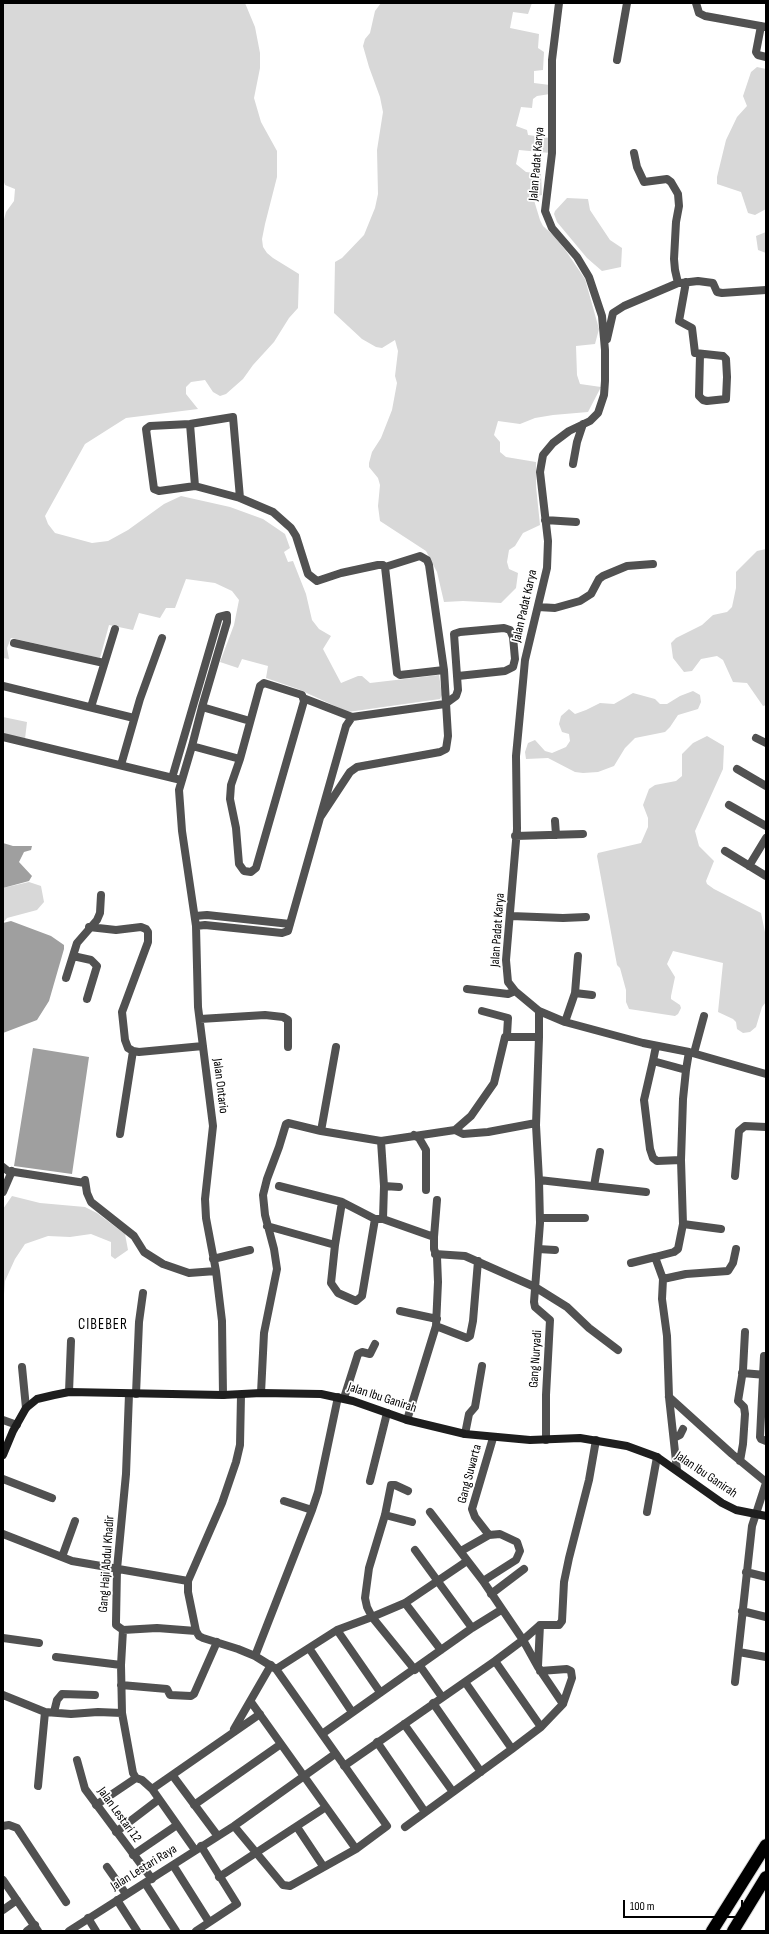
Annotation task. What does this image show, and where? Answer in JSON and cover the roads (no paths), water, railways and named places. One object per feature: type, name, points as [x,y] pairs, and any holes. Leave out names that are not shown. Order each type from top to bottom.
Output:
[{"type":"highway","points":[[712,1931],[766,1845]]},
{"type":"highway","points":[[733,1931],[766,1877]]},
{"type":"main road","name":"Jalan Ibu Ganirah","points":[[26,1408],[37,1399],[69,1392],[224,1395],[303,1392],[341,1397],[407,1420],[465,1434],[493,1438],[546,1440],[568,1438],[596,1440],[627,1446],[657,1458],[677,1470],[722,1503],[736,1510],[754,1515],[766,1516]]},
{"type":"main road","points":[[3,1455],[26,1408]]},
{"type":"street","name":"Jalan Padat Karya","points":[[559,3],[555,25],[552,60],[553,128],[551,171],[545,211],[552,228],[577,257],[589,276],[602,316],[605,350],[605,381],[601,406],[598,413],[553,443],[543,455],[540,472],[548,541],[547,568],[525,660],[516,756],[516,829],[506,970],[508,982],[515,992],[539,1011],[565,1022],[656,1046],[691,1052],[766,1074]]},
{"type":"street","points":[[616,60],[627,3]]},
{"type":"street","points":[[696,3],[700,13],[704,16],[763,26],[756,52],[758,55],[766,57]]},
{"type":"street","points":[[634,153],[637,167],[644,182],[668,179],[678,194],[679,206],[676,222],[674,270],[682,282],[679,321],[692,328],[694,351],[700,355],[723,356],[726,359],[726,399],[703,400],[699,396],[700,355]]},
{"type":"street","points":[[605,350],[613,313],[624,306],[682,282],[713,283],[717,292],[722,293],[766,290]]},
{"type":"street","points":[[240,498],[233,417],[190,424],[157,426],[146,429],[154,489],[159,491],[195,486],[240,498],[273,512],[291,528],[296,536],[308,574],[317,582],[341,573],[383,564],[385,567],[397,673],[400,675],[444,670]]},
{"type":"street","points":[[190,424],[195,486]]},
{"type":"street","points":[[573,464],[577,442],[583,424]]},
{"type":"street","points":[[545,520],[576,522]]},
{"type":"street","points":[[321,816],[350,772],[357,766],[440,752],[446,749],[448,736],[444,670],[427,560],[420,556],[385,567]]},
{"type":"street","points":[[538,607],[555,608],[580,601],[591,594],[599,579],[603,576],[627,566],[653,564]]},
{"type":"street","name":"Jalan Ontario","points":[[193,704],[219,617],[227,615],[228,622],[179,790],[182,831],[195,916],[200,1019],[213,1126],[205,1199],[206,1218],[216,1271],[222,1321],[224,1395]]},
{"type":"street","points":[[303,698],[304,701],[256,868],[251,872],[244,871],[239,864],[236,828],[230,799],[232,785],[262,684],[264,683],[302,695],[303,698],[352,717],[445,704],[458,692],[454,634],[460,632],[504,628],[510,630],[513,637],[515,659],[514,667],[505,671],[458,676]]},
{"type":"street","points":[[91,707],[115,629]]},
{"type":"street","points":[[121,765],[134,718],[162,638]]},
{"type":"street","points":[[14,643],[104,663]]},
{"type":"street","points":[[3,686],[134,718]]},
{"type":"street","points":[[172,778],[184,744],[193,704],[198,701],[201,703],[202,707],[250,722]]},
{"type":"street","points":[[196,926],[205,925],[282,933],[288,931],[346,726],[352,717]]},
{"type":"street","points":[[3,737],[181,780]]},
{"type":"street","points":[[756,738],[766,743]]},
{"type":"street","points":[[192,746],[240,758]]},
{"type":"street","points":[[737,768],[766,786]]},
{"type":"street","points":[[729,805],[766,826]]},
{"type":"street","points":[[555,821],[556,835]]},
{"type":"street","points":[[515,836],[583,834]]},
{"type":"street","points":[[749,866],[766,838]]},
{"type":"street","points":[[725,851],[766,876]]},
{"type":"street","points":[[66,978],[77,943],[97,920],[100,913],[101,895]]},
{"type":"street","points":[[195,916],[207,914],[290,924]]},
{"type":"street","points":[[511,916],[563,918],[586,917]]},
{"type":"street","points":[[89,928],[116,930],[141,928],[146,929],[148,932],[148,942],[122,1012],[125,1040],[128,1048],[133,1051],[203,1046]]},
{"type":"street","points":[[73,956],[90,960],[97,966],[88,999]]},
{"type":"street","points":[[565,1022],[575,993],[578,956]]},
{"type":"street","points":[[467,989],[508,994],[515,992]]},
{"type":"street","points":[[575,993],[592,995]]},
{"type":"street","points":[[482,1011],[508,1018],[508,1036]]},
{"type":"street","name":"Gang Nuryadi","points":[[539,1011],[536,1123],[540,1180],[540,1218],[534,1305],[549,1319],[550,1323],[546,1395],[546,1440]]},
{"type":"street","points":[[200,1019],[265,1015],[283,1017],[288,1020],[288,1048]]},
{"type":"street","points":[[631,1263],[674,1252],[678,1249],[683,1224],[681,1160],[683,1099],[686,1070],[704,1016]]},
{"type":"street","points":[[455,1130],[471,1116],[494,1084],[500,1053],[505,1037],[539,1037]]},
{"type":"street","points":[[656,1046],[644,1100],[651,1155],[657,1161],[681,1160]]},
{"type":"street","points":[[321,1131],[336,1047]]},
{"type":"street","points":[[120,1134],[133,1051]]},
{"type":"street","points":[[653,1061],[686,1070]]},
{"type":"street","points":[[261,1393],[264,1333],[277,1269],[274,1249],[267,1226],[263,1195],[286,1124],[288,1123],[321,1131],[381,1141],[455,1130],[463,1134],[488,1132],[536,1123]]},
{"type":"street","points":[[735,1176],[739,1131],[745,1126],[766,1127]]},
{"type":"street","points":[[414,1135],[419,1138],[426,1150],[426,1190]]},
{"type":"street","points":[[342,1202],[331,1283],[338,1293],[356,1301],[362,1296],[379,1219],[384,1186],[381,1141]]},
{"type":"street","points":[[594,1186],[600,1152]]},
{"type":"street","points":[[3,1167],[12,1171],[85,1181],[91,1202],[134,1236],[144,1252],[163,1264],[189,1273],[216,1271]]},
{"type":"street","points":[[3,1192],[12,1171]]},
{"type":"street","points":[[540,1180],[646,1192]]},
{"type":"street","points":[[279,1186],[342,1202],[379,1219],[434,1237]]},
{"type":"street","points":[[384,1186],[399,1187]]},
{"type":"street","points":[[407,1420],[436,1322],[438,1272],[434,1237],[436,1200]]},
{"type":"street","points":[[540,1218],[585,1218]]},
{"type":"street","points":[[683,1224],[721,1229]]},
{"type":"street","points":[[267,1226],[335,1245]]},
{"type":"street","points":[[538,1249],[555,1250]]},
{"type":"street","points":[[663,1280],[686,1274],[728,1271],[733,1263],[736,1249]]},
{"type":"street","points":[[213,1259],[250,1250]]},
{"type":"street","points":[[435,1254],[461,1255],[478,1261],[534,1288],[567,1307],[589,1328],[618,1350]]},
{"type":"street","points":[[655,1257],[663,1280],[662,1299],[667,1336],[669,1397],[677,1470]]},
{"type":"street","points":[[400,1311],[436,1322],[467,1338],[470,1336],[473,1321],[478,1261]]},
{"type":"street","name":"Gang Haji Abdul Khadir","points":[[136,1778],[133,1773],[122,1713],[121,1665],[123,1630],[116,1625],[116,1622],[117,1569],[139,1322],[143,1293]]},
{"type":"street","points":[[740,1461],[744,1444],[745,1414],[744,1407],[738,1401],[742,1374],[745,1332]]},
{"type":"street","points":[[69,1392],[71,1342]]},
{"type":"street","points":[[255,1656],[318,1492],[341,1397],[358,1354],[362,1352],[370,1354],[375,1344]]},
{"type":"street","points":[[764,1356],[760,1436],[761,1439],[766,1441]]},
{"type":"street","points":[[465,1434],[469,1414],[475,1408],[482,1366]]},
{"type":"street","points":[[22,1367],[26,1408]]},
{"type":"street","points":[[742,1374],[764,1375]]},
{"type":"street","points":[[234,1826],[283,1885],[287,1886],[292,1885],[323,1866],[356,1849],[387,1826],[274,1667],[255,1656],[203,1638],[196,1631],[188,1592],[188,1581],[222,1502],[236,1462],[240,1445],[241,1395]]},
{"type":"street","points":[[669,1397],[766,1483],[754,1515],[746,1572],[735,1682]]},
{"type":"street","points":[[370,1481],[387,1414]]},
{"type":"street","points":[[3,1420],[17,1425]]},
{"type":"street","points":[[674,1438],[680,1435],[684,1430]]},
{"type":"street","name":"Gang Suwarta","points":[[489,1535],[475,1516],[472,1509],[493,1438]]},
{"type":"street","points":[[344,1766],[495,1661],[540,1625],[559,1625],[562,1621],[564,1582],[589,1480],[596,1440]]},
{"type":"street","points":[[647,1512],[657,1458]]},
{"type":"street","points":[[3,1479],[52,1498]]},
{"type":"street","points":[[408,1491],[395,1485],[391,1485],[385,1515],[367,1582],[365,1598],[367,1607],[372,1617],[442,1698]]},
{"type":"street","points":[[284,1501],[312,1510]]},
{"type":"street","points":[[430,1512],[483,1581],[523,1640],[539,1669],[563,1704]]},
{"type":"street","points":[[385,1515],[412,1522]]},
{"type":"street","points":[[62,1557],[75,1521]]},
{"type":"street","points":[[3,1534],[62,1557],[117,1569],[188,1581]]},
{"type":"street","points":[[461,1551],[489,1535],[500,1534],[512,1538],[517,1542],[520,1551],[516,1560],[483,1581]]},
{"type":"street","points":[[415,1550],[472,1628]]},
{"type":"street","points":[[233,1732],[274,1667],[309,1648],[337,1630],[405,1603],[467,1560]]},
{"type":"street","points":[[491,1594],[524,1569]]},
{"type":"street","points":[[746,1572],[766,1577]]},
{"type":"street","points":[[405,1603],[441,1650]]},
{"type":"street","points":[[322,1734],[472,1628],[502,1610]]},
{"type":"street","points":[[742,1610],[766,1617]]},
{"type":"street","points":[[539,1669],[540,1625]]},
{"type":"street","points":[[123,1630],[157,1628],[196,1631]]},
{"type":"street","points":[[337,1630],[380,1692]]},
{"type":"street","points":[[3,1638],[39,1643]]},
{"type":"street","points":[[121,1686],[167,1689],[170,1695],[192,1696],[217,1642]]},
{"type":"street","points":[[309,1648],[352,1712]]},
{"type":"street","points":[[739,1652],[766,1657]]},
{"type":"street","points":[[56,1658],[121,1665]]},
{"type":"street","points":[[495,1661],[541,1727]]},
{"type":"street","points":[[405,1827],[512,1750],[541,1727],[563,1704],[572,1678],[571,1671],[567,1669],[539,1669]]},
{"type":"street","points":[[464,1682],[512,1750]]},
{"type":"street","points":[[3,1694],[45,1712],[72,1714],[98,1712],[122,1713]]},
{"type":"street","points":[[54,1712],[57,1700],[62,1694],[95,1695]]},
{"type":"street","points":[[251,1702],[356,1849]]},
{"type":"street","points":[[433,1703],[481,1772]]},
{"type":"street","points":[[38,1786],[45,1712]]},
{"type":"street","points":[[152,1789],[173,1776],[260,1714]]},
{"type":"street","points":[[404,1724],[453,1792]]},
{"type":"street","points":[[377,1742],[425,1812]]},
{"type":"street","points":[[194,1804],[281,1744]]},
{"type":"street","points":[[196,1931],[237,1904],[198,1848],[234,1826],[335,1754]]},
{"type":"street","name":"Jalan Lestari 12","points":[[77,1760],[85,1789],[133,1855],[176,1931]]},
{"type":"street","points":[[173,1776],[217,1835]]},
{"type":"street","points":[[96,1805],[136,1778]]},
{"type":"street","name":"Jalan Lestari Raya","points":[[69,1931],[198,1848],[176,1825],[152,1789],[142,1780],[136,1778]]},
{"type":"street","points":[[116,1832],[158,1800]]},
{"type":"street","points":[[219,1877],[326,1807]]},
{"type":"street","points":[[3,1826],[9,1824],[17,1828],[66,1902]]},
{"type":"street","points":[[133,1855],[176,1825]]},
{"type":"street","points":[[297,1827],[323,1866]]},
{"type":"street","points":[[173,1865],[209,1922]]},
{"type":"street","points":[[106,1867],[126,1894]]},
{"type":"street","points":[[3,1880],[36,1928],[27,1931]]},
{"type":"street","points":[[3,1910],[17,1900]]},
{"type":"street","points":[[116,1900],[137,1931]]},
{"type":"street","points":[[88,1918],[96,1931]]},
{"type":"district","name":"CIBEBER","points":[[103,1325]]}]
